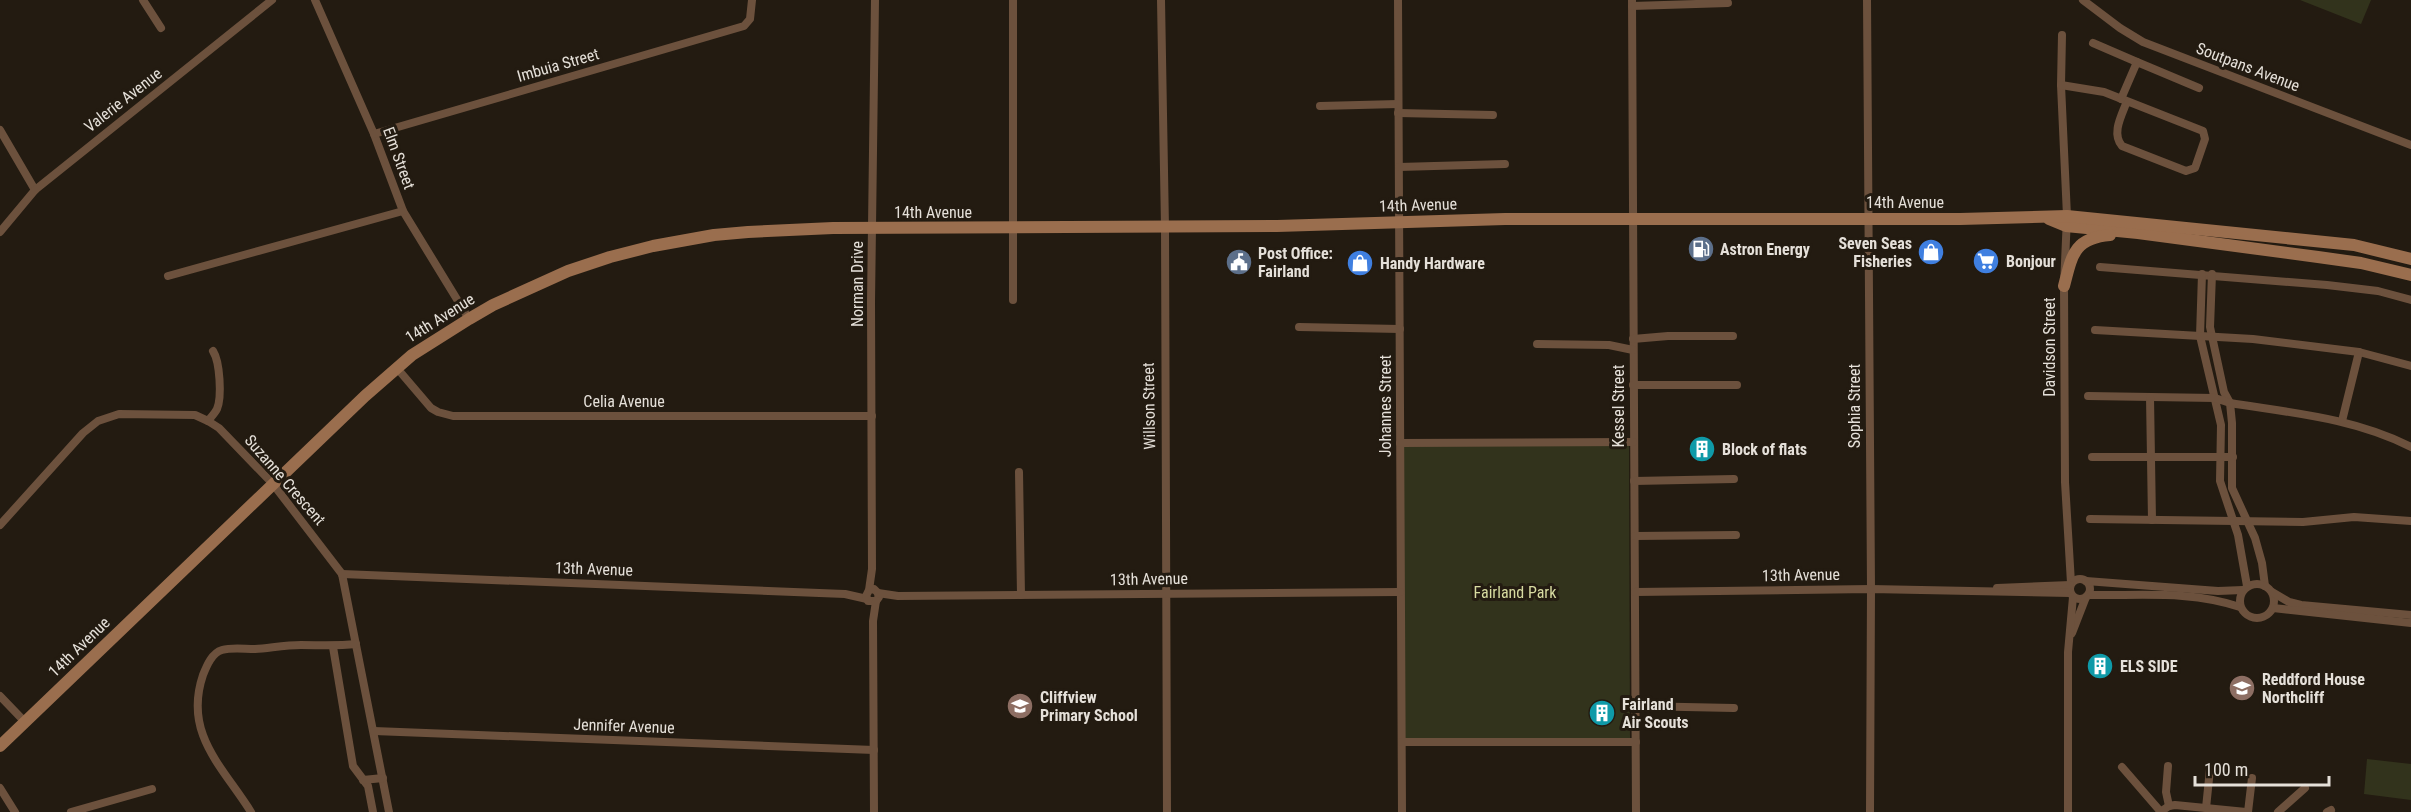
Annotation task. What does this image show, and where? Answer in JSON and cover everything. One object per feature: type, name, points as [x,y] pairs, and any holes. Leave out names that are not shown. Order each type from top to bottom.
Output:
[{"type":"main road","name":"14th Avenue","points":[[0,746],[396,368],[492,305],[568,271],[653,246],[714,235],[833,228],[1165,227],[1493,219],[2048,218],[2138,233],[2361,263],[2411,275]]},
{"type":"main road","name":"14th Avenue","points":[[2066,221],[2354,245],[2411,259]]},
{"type":"main road","points":[[2064,286],[2075,249],[2088,239],[2095,236],[2138,233]]},
{"type":"street","points":[[143,0],[161,28]]},
{"type":"street","name":"Valerie Avenue","points":[[0,232],[35,190],[272,0]]},
{"type":"street","name":"Elm Street","points":[[315,0],[374,134],[402,211],[468,319]]},
{"type":"street","name":"Imbuia Street","points":[[374,134],[731,30],[748,22],[752,0]]},
{"type":"street","name":"Norman Drive","points":[[874,812],[872,229],[875,0]]},
{"type":"street","points":[[1013,0],[1013,300]]},
{"type":"street","name":"Willson Street","points":[[1161,0],[1165,227],[1167,812]]},
{"type":"street","name":"Johannes Street","points":[[1398,0],[1402,812]]},
{"type":"street","name":"Sophia Street","points":[[1867,0],[1871,589],[1870,812]]},
{"type":"street","name":"Soutpans Avenue","points":[[2083,0],[2143,42],[2411,145]]},
{"type":"street","points":[[1632,3],[1728,3]]},
{"type":"street","name":"Kessel Street","points":[[1632,3],[1636,812]]},
{"type":"street","name":"Davidson Street","points":[[2062,35],[2061,86],[2066,221],[2065,482],[2071,590],[2068,652],[2068,812]]},
{"type":"street","points":[[2093,43],[2199,88]]},
{"type":"street","points":[[2061,86],[2104,92],[2124,100],[2205,133],[2195,168],[2186,171],[2122,146],[2118,141],[2117,133],[2124,100],[2137,62]]},
{"type":"street","points":[[1320,106],[1398,104]]},
{"type":"street","points":[[1398,113],[1493,114]]},
{"type":"street","points":[[0,130],[35,190]]},
{"type":"street","points":[[1399,167],[1505,164]]},
{"type":"street","points":[[168,276],[402,211]]},
{"type":"street","points":[[2100,267],[2212,274],[2378,291],[2411,300]]},
{"type":"street","points":[[2202,274],[2200,336],[2221,425],[2220,481],[2234,522],[2245,588],[2239,598],[2240,607],[2244,614],[2255,619],[2266,616],[2273,608],[2274,597],[2268,589],[2248,521],[2232,488],[2230,403],[2224,392],[2212,336],[2212,274]]},
{"type":"street","points":[[1299,327],[1400,329]]},
{"type":"street","points":[[2095,330],[2212,336],[2359,352],[2411,366]]},
{"type":"street","points":[[1633,339],[1668,336],[1733,336]]},
{"type":"street","points":[[1537,344],[1609,345],[1633,350]]},
{"type":"street","points":[[0,525],[83,433],[98,422],[119,414],[184,414],[208,420],[216,410],[218,403],[218,363],[213,351]]},
{"type":"street","points":[[2342,421],[2359,352]]},
{"type":"street","name":"Celia Avenue","points":[[396,368],[431,408],[441,414],[453,416],[872,416]]},
{"type":"street","points":[[1633,385],[1737,385]]},
{"type":"street","points":[[2088,396],[2215,398],[2230,403],[2342,421],[2390,437],[2411,447]]},
{"type":"street","points":[[2150,397],[2152,519]]},
{"type":"street","name":"Suzanne Crescent","points":[[208,420],[273,484],[342,574],[389,812]]},
{"type":"street","points":[[1400,443],[1633,442]]},
{"type":"street","points":[[2092,458],[2233,457]]},
{"type":"street","points":[[1019,472],[1021,595]]},
{"type":"street","points":[[1634,481],[1734,479]]},
{"type":"street","points":[[2090,519],[2303,522],[2354,517],[2411,521]]},
{"type":"street","points":[[1635,536],[1736,535]]},
{"type":"street","name":"Davidson Street","points":[[2068,551],[2076,571],[2084,580]]},
{"type":"street","name":"13th Avenue","points":[[342,574],[873,596],[1400,592]]},
{"type":"street","points":[[2240,607],[2218,599],[2161,594],[2087,596],[2079,599],[2071,590],[2077,579],[2218,591],[2258,584],[2289,602],[2301,605],[2411,615]]},
{"type":"street","points":[[2084,580],[2090,589],[2087,596]]},
{"type":"street","name":"13th Avenue","points":[[1635,592],[1871,589],[2071,590]]},
{"type":"street","name":"Davidson Street","points":[[2068,652],[2087,596]]},
{"type":"street","points":[[2273,608],[2411,623]]},
{"type":"street","points":[[251,812],[219,765],[201,732],[198,711],[202,678],[207,665],[218,652],[229,649],[298,645],[333,647],[356,644]]},
{"type":"street","points":[[333,647],[352,764],[369,788],[374,812]]},
{"type":"street","points":[[0,696],[25,722]]},
{"type":"street","points":[[1636,706],[1734,708]]},
{"type":"street","name":"Jennifer Avenue","points":[[374,731],[874,750]]},
{"type":"street","points":[[1402,742],[1636,742]]},
{"type":"street","points":[[2168,766],[2166,792],[2169,806]]},
{"type":"street","points":[[2122,767],[2161,812],[2169,806],[2247,812],[2252,778]]},
{"type":"street","points":[[2206,808],[2210,769]]},
{"type":"street","points":[[363,780],[383,778]]},
{"type":"street","points":[[0,788],[15,812]]},
{"type":"street","points":[[2278,812],[2305,788]]},
{"type":"street","points":[[71,812],[152,789]]},
{"type":"green space","points":[[2300,0],[2371,0],[2361,24]]},
{"type":"green space","name":"Fairland Park","points":[[1629,443],[1630,742],[1401,739],[1399,445]]},
{"type":"green space","points":[[2367,759],[2411,764],[2411,800],[2364,794]]},
{"type":"place","name":"Astron Energy","points":[[1701,249]]},
{"type":"place","name":"Seven Seas Fisheries","points":[[1931,252]]},
{"type":"place","name":"Bonjour","points":[[1986,261]]},
{"type":"place","name":"Post Office: Fairland","points":[[1239,262]]},
{"type":"place","name":"Handy Hardware","points":[[1360,263]]},
{"type":"place","name":"Block of flats","points":[[1702,449]]},
{"type":"place","name":"ELS SIDE","points":[[2100,666]]},
{"type":"place","name":"Reddford House Northcliff","points":[[2242,688]]},
{"type":"place","name":"Cliffview Primary School","points":[[1020,706]]},
{"type":"place","name":"Fairland Air Scouts","points":[[1602,713]]}]
